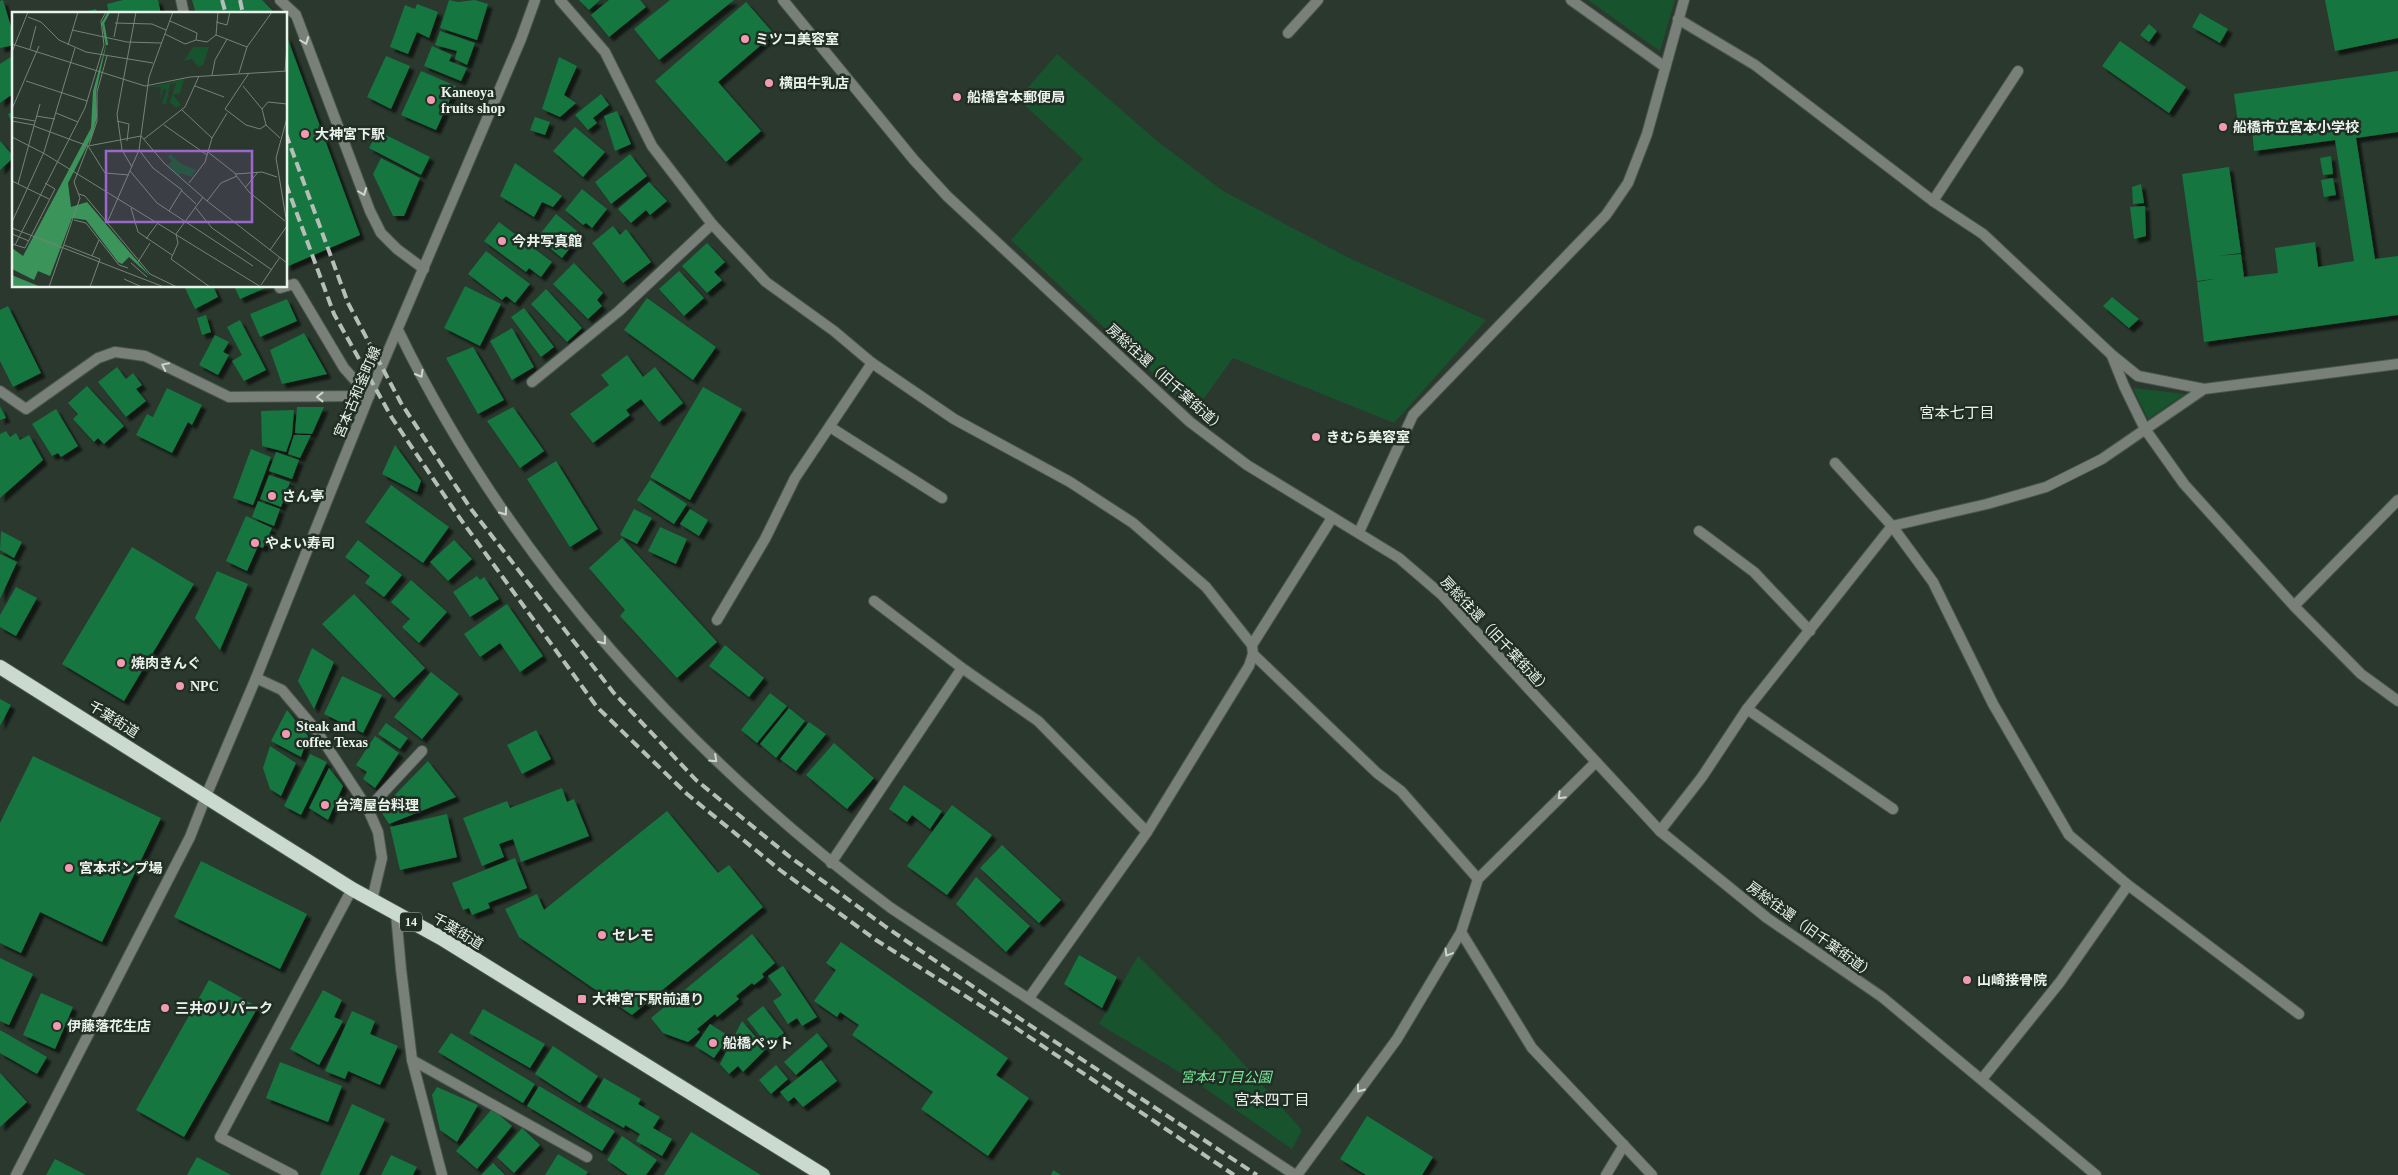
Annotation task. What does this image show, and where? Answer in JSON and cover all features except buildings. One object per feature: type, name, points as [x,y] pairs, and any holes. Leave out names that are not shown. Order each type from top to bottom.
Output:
[{"type":"highway","name":"千葉街道","points":[[0,667],[352,889],[441,938],[823,1175]]},
{"type":"street","points":[[280,0],[296,15],[370,211],[381,233],[397,249],[424,269]]},
{"type":"street","name":"宮本古和釜町線","points":[[16,1175],[190,837],[369,396],[424,269],[535,0]]},
{"type":"street","points":[[560,0],[605,52],[652,146],[712,224],[766,282],[834,331],[872,363],[954,419],[1070,482],[1133,523],[1206,587],[1252,649],[1377,773],[1401,791],[1478,879]]},
{"type":"street","name":"房総往還（旧千葉街道）","points":[[782,0],[914,160],[947,196],[1190,422],[1247,465],[1400,558],[1442,595],[1660,831],[1767,918],[1882,997],[2096,1175]]},
{"type":"street","points":[[1288,33],[1318,0]]},
{"type":"street","points":[[1571,0],[1665,67]]},
{"type":"street","points":[[1359,532],[1413,415],[1606,215],[1628,183],[1646,134],[1684,0]]},
{"type":"street","points":[[1678,19],[1755,65],[1933,201],[1983,234],[2112,355],[2138,376],[2204,389],[2398,364]]},
{"type":"street","points":[[1933,201],[2018,71]]},
{"type":"street","points":[[532,382],[619,311],[712,224]]},
{"type":"street","points":[[288,286],[294,284],[344,368],[369,396]]},
{"type":"street","points":[[398,330],[415,366],[484,486],[555,582],[630,674],[711,757],[831,863],[891,908],[1296,1175],[1397,1039],[1461,932],[1478,879],[1596,762]]},
{"type":"street","points":[[0,391],[26,409],[98,358],[115,352],[145,356],[229,397],[369,396]]},
{"type":"street","points":[[2112,355],[2124,386],[2145,428],[2184,484],[2294,606],[2361,674],[2398,701]]},
{"type":"street","points":[[717,620],[765,539],[795,478],[872,363]]},
{"type":"street","points":[[1660,831],[1702,777],[1747,709],[1892,526],[1987,504],[2046,487],[2102,459],[2204,389]]},
{"type":"street","points":[[830,427],[942,498]]},
{"type":"street","points":[[1835,463],[1892,526],[1933,582],[1993,704],[2069,835],[2128,885],[2299,1014]]},
{"type":"street","points":[[2294,606],[2398,500]]},
{"type":"street","points":[[1029,998],[1147,832],[1249,666],[1252,649],[1332,518]]},
{"type":"street","points":[[1699,531],[1754,572],[1810,631]]},
{"type":"street","points":[[874,601],[962,668],[1038,721],[1147,832]]},
{"type":"street","points":[[831,863],[962,668]]},
{"type":"street","points":[[256,678],[282,690],[316,730],[368,809],[378,832],[382,858],[372,900]]},
{"type":"street","points":[[1747,709],[1893,809]]},
{"type":"street","points":[[368,809],[422,751]]},
{"type":"street","points":[[1982,1079],[2060,982],[2128,885]]},
{"type":"street","points":[[292,1175],[220,1136],[352,889]]},
{"type":"street","points":[[396,914],[412,1060],[442,1175]]},
{"type":"street","points":[[1461,932],[1532,1048],[1652,1175]]},
{"type":"street","points":[[412,1060],[587,1157]]},
{"type":"street","points":[[1606,1175],[1624,1145]]},
{"type":"green space","points":[[1588,0],[1675,0],[1660,51]]},
{"type":"green space","points":[[1057,54],[1157,141],[1223,191],[1347,257],[1486,320],[1394,423],[1233,358],[1194,412],[1011,240],[1083,159],[1018,99]]},
{"type":"green space","points":[[2133,388],[2185,394],[2148,419]]},
{"type":"green space","name":"宮本4丁目公園","points":[[1138,956],[1223,1041],[1302,1130],[1292,1149],[1196,1082],[1099,1024]]},
{"type":"railway","points":[[222,0],[225,12]]},
{"type":"railway","points":[[240,0],[243,12]]},
{"type":"railway","points":[[288,139],[348,303],[401,403],[471,509],[613,692],[696,780],[790,857],[886,927],[1016,1016],[1257,1175]]},
{"type":"railway","points":[[288,189],[334,314],[392,418],[459,517],[597,707],[687,794],[780,870],[876,940],[1010,1024],[1234,1175]]},
{"type":"place","name":"ミツコ美容室","points":[[745,39]]},
{"type":"place","name":"横田牛乳店","points":[[769,83]]},
{"type":"place","name":"船橋宮本郵便局","points":[[957,97]]},
{"type":"place","name":"Kaneoya fruits shop","points":[[431,100]]},
{"type":"place","name":"船橋市立宮本小学校","points":[[2223,127]]},
{"type":"place","name":"大神宮下駅","points":[[305,134]]},
{"type":"place","name":"今井写真館","points":[[502,241]]},
{"type":"place","name":"きむら美容室","points":[[1316,437]]},
{"type":"place","name":"さん亭","points":[[272,496]]},
{"type":"place","name":"やよい寿司","points":[[255,543]]},
{"type":"place","name":"焼肉きんぐ","points":[[121,663]]},
{"type":"place","name":"NPC","points":[[180,686]]},
{"type":"place","name":"Steak and coffee Texas","points":[[286,734]]},
{"type":"place","name":"台湾屋台料理","points":[[325,805]]},
{"type":"place","name":"宮本ポンプ場","points":[[69,868]]},
{"type":"place","name":"セレモ","points":[[602,935]]},
{"type":"place","name":"山崎接骨院","points":[[1967,980]]},
{"type":"place","name":"大神宮下駅前通り","points":[[582,999]]},
{"type":"place","name":"三井のリパーク","points":[[165,1008]]},
{"type":"place","name":"伊藤落花生店","points":[[57,1026]]},
{"type":"place","name":"船橋ペット","points":[[713,1043]]},
{"type":"district","name":"宮本七丁目","points":[[1957,413]]},
{"type":"district","name":"宮本四丁目","points":[[1272,1100]]}]
